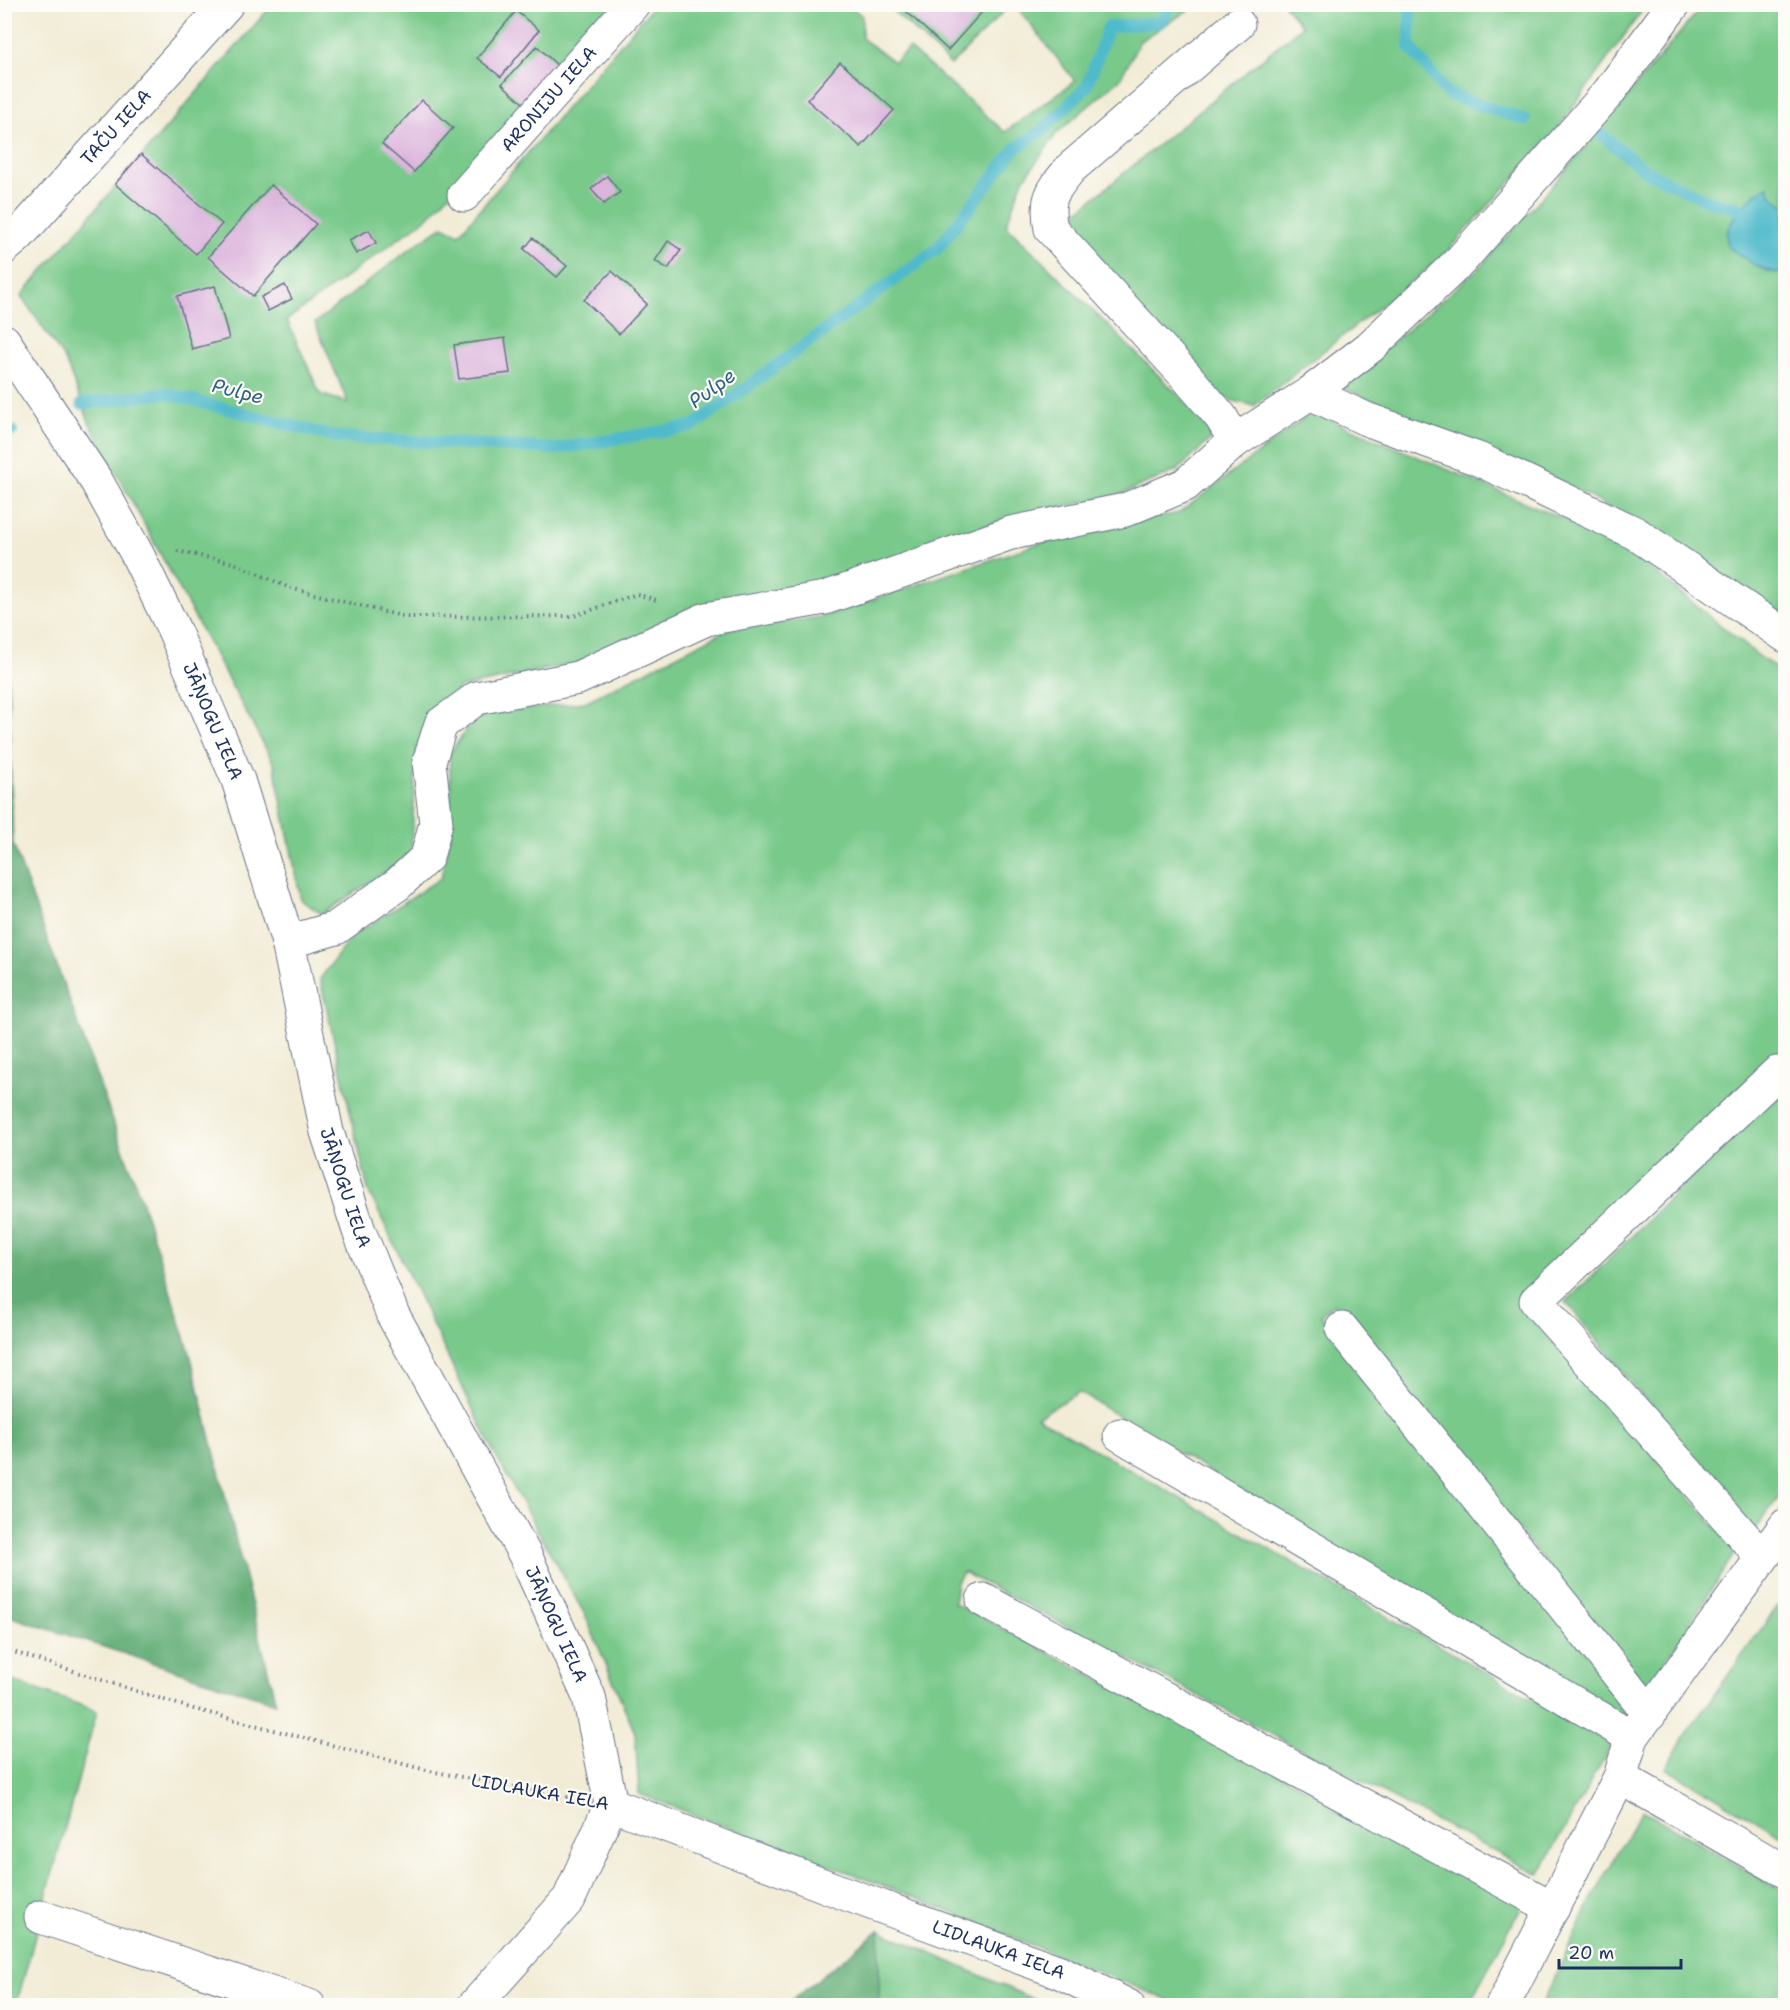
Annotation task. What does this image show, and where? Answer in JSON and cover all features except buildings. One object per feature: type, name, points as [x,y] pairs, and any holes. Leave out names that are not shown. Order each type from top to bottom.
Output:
[{"type":"street","name":"TAČU IELA","points":[[4,248],[17,237],[227,4]]},
{"type":"street","name":"ARONIJU IELA","points":[[464,195],[633,4]]},
{"type":"street","points":[[288,942],[336,928],[398,884],[428,857],[436,823],[429,762],[441,724],[477,698],[578,678],[706,619],[825,598],[1011,533],[1125,510],[1185,485],[1235,441],[1310,393],[1370,347],[1461,260],[1609,92],[1674,4]]},
{"type":"street","points":[[1235,441],[1221,417],[1186,376],[1051,229],[1047,211],[1053,190],[1071,168],[1238,24]]},
{"type":"street","name":"JĀŅOGU IELA","points":[[4,341],[97,482],[137,554],[174,630],[238,780],[288,942],[327,1132],[359,1231],[393,1315],[525,1555],[589,1697],[610,1804]]},
{"type":"street","points":[[1310,393],[1366,419],[1478,459],[1635,534],[1785,636]]},
{"type":"street","points":[[1502,2006],[1620,1776],[1641,1725],[1777,1539],[1536,1301],[1776,1073]]},
{"type":"street","points":[[1342,1329],[1641,1725]]},
{"type":"street","points":[[1120,1435],[1641,1725]]},
{"type":"street","points":[[984,1600],[1553,1908]]},
{"type":"street","points":[[1620,1776],[1785,1872]]},
{"type":"street","points":[[474,2006],[569,1899],[610,1804]]},
{"type":"street","name":"LIDLAUKA IELA","points":[[610,1804],[841,1893],[1060,1972],[1128,2006]]},
{"type":"street","points":[[41,1917],[309,2006]]},
{"type":"path","points":[[137,554],[177,551],[234,563],[290,588],[405,617],[574,616],[637,594],[692,609],[706,619]]},
{"type":"path","name":"LIDLAUKA IELA","points":[[4,1649],[190,1708],[430,1771],[534,1792],[610,1804]]},
{"type":"green space","points":[[1704,4],[1785,5],[1785,618],[1591,497],[1341,387],[1480,267],[1559,178]]},
{"type":"green space","points":[[272,5],[619,5],[533,106],[427,218],[287,320],[320,394],[348,403],[315,323],[443,226],[459,234],[654,5],[849,5],[862,16],[862,38],[894,62],[909,48],[1005,132],[1075,81],[1015,5],[1196,5],[1140,41],[1120,79],[1057,133],[1022,182],[1006,225],[1217,433],[1178,470],[1121,494],[1006,519],[826,586],[583,662],[459,688],[417,746],[411,855],[322,914],[301,900],[274,764],[90,424],[65,360],[21,296]]},
{"type":"green space","points":[[887,5],[1010,5],[951,65]]},
{"type":"green space","points":[[1284,5],[1646,5],[1554,134],[1440,259],[1254,406],[1211,395],[1060,226],[1302,26]]},
{"type":"green space","points":[[1312,412],[1616,541],[1765,661],[1785,673],[1785,1062],[1775,1054],[1519,1299],[1736,1551],[1648,1689],[1334,1303],[1321,1315],[1632,1711],[1624,1725],[1079,1392],[1037,1417],[1612,1744],[1539,1875],[963,1572],[957,1582],[954,1603],[1524,1902],[1468,2005],[1180,2005],[901,1892],[639,1794],[635,1733],[585,1615],[493,1451],[368,1190],[320,979],[351,937],[441,878],[450,832],[450,753],[477,715],[585,702],[729,629],[822,617],[1040,543],[1179,513]]},
{"type":"green space","points":[[5,573],[13,844],[140,1196],[190,1353],[276,1703],[5,1615]]},
{"type":"green space","points":[[1785,1083],[1785,1489],[1752,1533],[1566,1302]]},
{"type":"green space","points":[[1785,1596],[1785,1838],[1666,1768],[1685,1735]]},
{"type":"green space","points":[[4,1678],[97,1711],[16,2006],[4,2005]]},
{"type":"green space","points":[[1642,1810],[1785,1893],[1785,2005],[1542,2005],[1591,1900]]},
{"type":"green space","points":[[879,1930],[1046,2005],[879,2005]]},
{"type":"green space","points":[[879,1930],[879,2005],[786,2005]]},
{"type":"water","points":[[1769,185],[1769,193],[1785,206],[1785,273],[1762,269],[1728,247],[1727,233],[1733,219],[1750,199]]},
{"type":"waterway","name":"Pulpe","points":[[82,404],[165,393],[335,437],[557,449],[693,426],[937,249],[1015,149],[1044,129],[1087,86],[1108,27],[1161,22],[1171,4]]},
{"type":"waterway","points":[[1410,4],[1410,47],[1448,94],[1525,120]]},
{"type":"waterway","points":[[1602,135],[1646,171],[1709,201],[1741,209]]},
{"type":"waterway","points":[[4,434],[12,431]]}]
